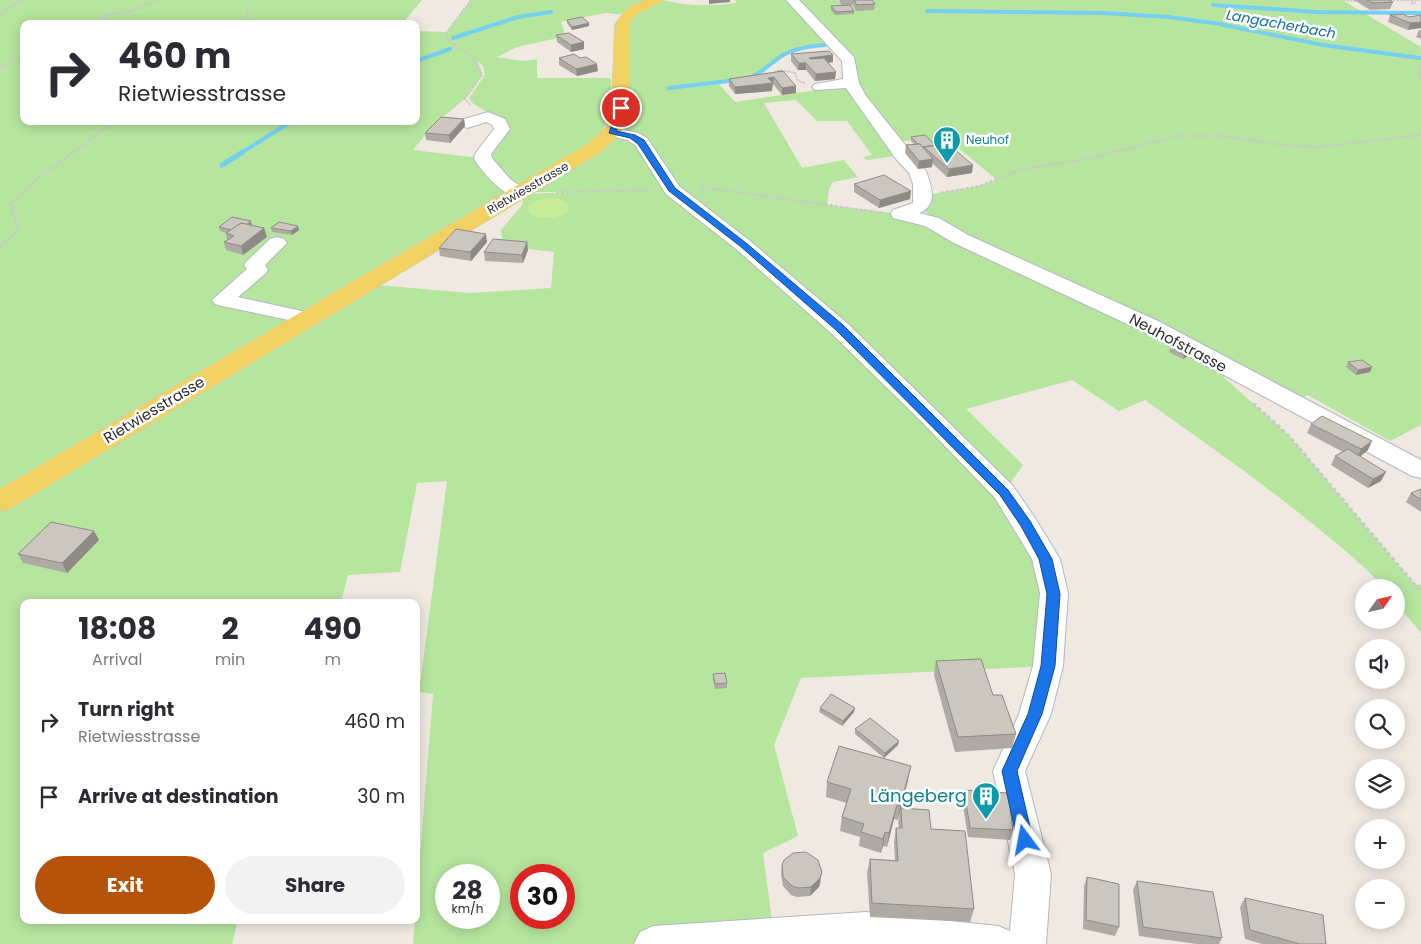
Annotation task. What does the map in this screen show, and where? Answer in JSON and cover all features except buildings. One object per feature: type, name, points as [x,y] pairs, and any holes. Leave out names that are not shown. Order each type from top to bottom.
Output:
[{"type":"main road","name":"Rietwiesstrasse","points":[[0,502],[584,155],[612,132],[617,123],[621,108],[622,24],[631,12],[656,0]]},
{"type":"street","name":"Neuhofstrasse","points":[[792,0],[849,60],[851,83],[902,155],[917,171],[922,184],[922,201],[932,222]]},
{"type":"street","points":[[820,87],[851,83]]},
{"type":"street","points":[[467,124],[488,117],[499,122],[502,129],[483,154],[483,159],[504,183],[520,192]]},
{"type":"street","points":[[612,132],[632,136],[641,142],[672,190],[743,245],[839,328],[924,411],[1004,492],[1026,524],[1046,559],[1054,594],[1048,666],[1035,714],[1009,771],[1033,874],[1027,944]]},
{"type":"street","points":[[900,214],[922,201]]},
{"type":"street","name":"Neuhofstrasse","points":[[900,214],[932,222],[962,239],[1150,326],[1421,470]]},
{"type":"street","points":[[277,243],[254,265],[258,270],[222,300],[308,318]]},
{"type":"street","points":[[653,944],[866,930],[998,944]]},
{"type":"path","points":[[0,14],[22,0]]},
{"type":"path","points":[[108,20],[103,16],[124,13],[158,0]]},
{"type":"path","points":[[471,0],[447,32],[446,39],[468,53],[481,66],[482,76],[465,99],[467,104],[488,117]]},
{"type":"path","points":[[1343,0],[1356,2]]},
{"type":"path","points":[[1386,0],[1420,0]]},
{"type":"path","points":[[1410,0],[1415,3],[1411,4]]},
{"type":"path","points":[[246,20],[248,3]]},
{"type":"path","points":[[0,67],[20,57]]},
{"type":"path","points":[[1421,65],[1418,77],[1421,80]]},
{"type":"path","points":[[0,246],[18,229],[11,204],[35,181],[110,125]]},
{"type":"path","points":[[922,201],[980,186],[1022,169],[1087,159],[1177,136],[1222,136],[1283,145],[1317,147],[1421,136]]},
{"type":"path","points":[[520,192],[716,189],[900,214]]},
{"type":"path","points":[[1246,397],[1290,436],[1421,592]]},
{"type":"green space","points":[[0,0],[422,0],[405,20],[20,20],[20,125],[420,125],[420,31],[447,32],[471,0],[664,0],[682,4],[717,5],[736,3],[735,0],[1342,0],[1421,47],[1421,425],[1390,441],[1308,395],[1293,403],[1217,371],[1289,436],[1414,584],[1421,585],[1421,633],[1405,614],[1405,579],[1375,579],[1348,553],[1289,505],[1145,400],[1119,411],[1072,380],[966,409],[1023,465],[1004,492],[1046,559],[1048,666],[801,678],[774,745],[798,836],[763,853],[774,936],[653,944],[413,944],[415,924],[420,924],[420,856],[433,694],[420,692],[420,684],[447,481],[417,483],[400,572],[348,575],[342,599],[20,599],[20,924],[237,924],[232,944],[0,944],[0,502],[364,284],[470,293],[551,288],[554,252],[503,246],[501,230],[522,205],[524,194],[575,192],[528,192],[612,132],[627,15],[606,13],[561,22],[565,34],[562,37],[517,47],[497,57],[524,61],[537,59],[537,78],[611,78],[610,115],[602,130],[593,140],[569,158],[519,186],[513,185],[486,158],[504,123],[471,102],[469,98],[485,75],[483,66],[477,61],[482,75],[465,99],[434,124],[413,150],[479,158],[511,194],[0,495]],"holes":[[[833,44],[849,60],[851,85],[735,102],[717,82],[754,76],[766,70],[783,55],[801,49]],[[796,100],[817,121],[847,121],[872,155],[863,157],[867,160],[902,155],[893,142],[926,139],[937,150],[957,147],[997,180],[980,186],[922,196],[922,206],[932,222],[900,214],[827,205],[829,189],[833,182],[858,177],[844,160],[802,168],[764,103]]]},
{"type":"green space","points":[[548,198],[561,199],[569,204],[568,211],[559,216],[549,218],[533,216],[529,213],[528,206],[535,201]]},
{"type":"waterway","points":[[1213,5],[1317,12],[1421,13]]},
{"type":"waterway","name":"Langacherbach","points":[[927,11],[1104,13],[1168,17],[1214,23],[1323,45],[1420,58]]},
{"type":"waterway","points":[[453,38],[518,17],[551,12]]},
{"type":"waterway","name":"Langacherbach","points":[[751,77],[790,51],[825,45]]},
{"type":"waterway","points":[[420,60],[450,49]]},
{"type":"waterway","name":"Langacherbach","points":[[669,88],[737,80]]},
{"type":"waterway","points":[[241,153],[286,125]]},
{"type":"waterway","points":[[222,165],[243,152]]},
{"type":"place","name":"Neuhof","points":[[947,164]]},
{"type":"place","name":"Längeberg","points":[[986,820]]},
{"type":"route","points":[[621,108],[617,123],[612,132],[632,136],[641,142],[672,190],[743,245],[839,328],[931,418],[1004,492],[1026,524],[1046,559],[1054,594],[1048,666],[1035,714],[1009,771],[1025,840]]}]
